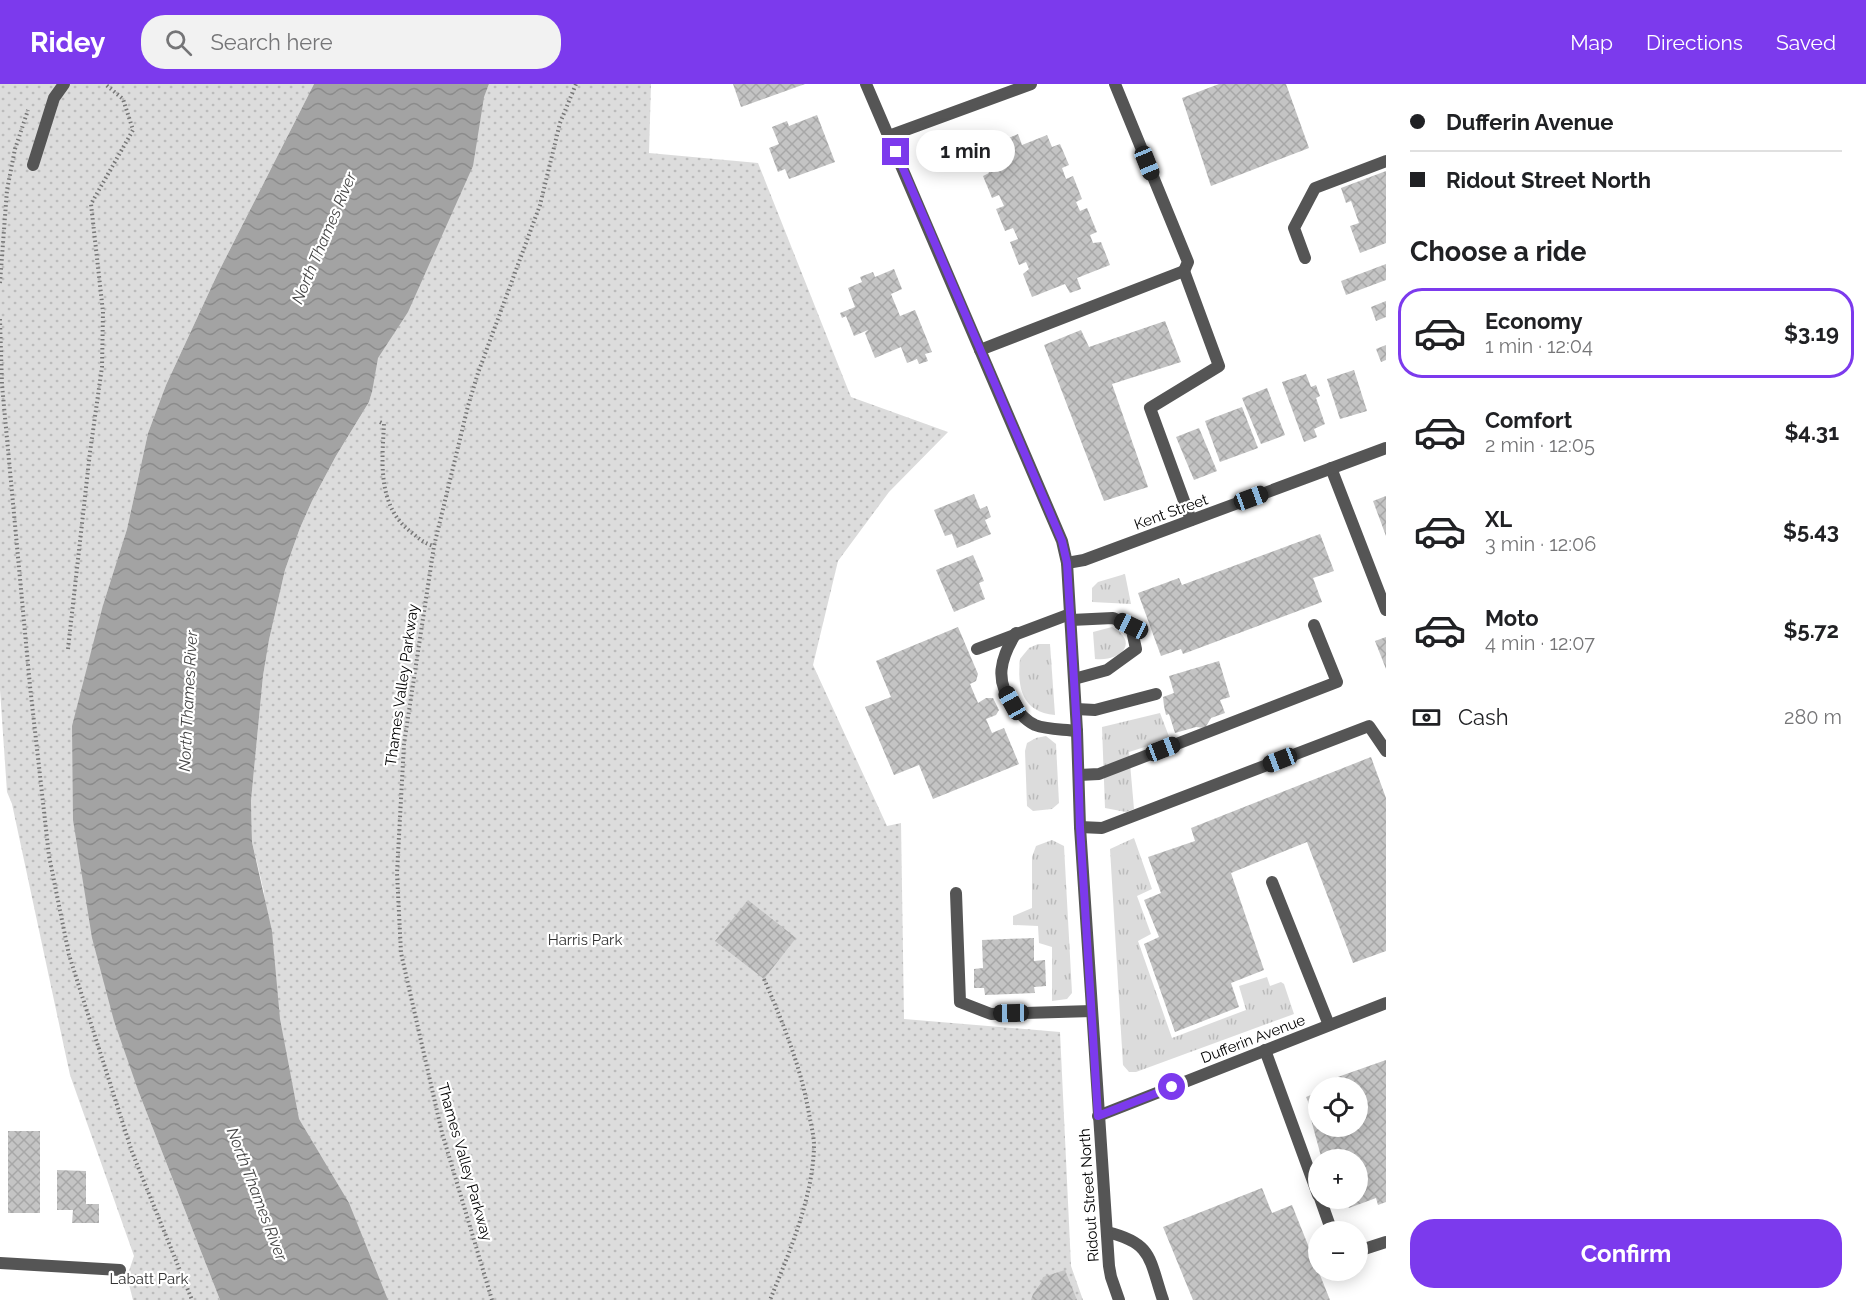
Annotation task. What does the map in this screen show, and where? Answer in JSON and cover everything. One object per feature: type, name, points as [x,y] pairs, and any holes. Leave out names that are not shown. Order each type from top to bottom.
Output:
[{"type":"street","points":[[33,165],[54,98],[64,84]]},
{"type":"street","name":"Ridout Street North","points":[[866,84],[1062,541],[1067,563],[1098,1116],[1111,1277],[1119,1300]]},
{"type":"street","points":[[889,136],[1031,84]]},
{"type":"street","points":[[1115,84],[1188,262],[1185,271],[1219,366],[1150,408],[1191,520]]},
{"type":"street","points":[[1305,258],[1294,228],[1315,188],[1386,161]]},
{"type":"street","points":[[980,350],[1185,271]]},
{"type":"street","name":"Kent Street","points":[[1067,563],[1084,560],[1386,448]]},
{"type":"street","points":[[1331,468],[1386,610]]},
{"type":"street","points":[[977,649],[1016,633],[1071,617],[1113,618],[1131,626],[1136,649],[1107,670],[1074,679]]},
{"type":"street","points":[[1079,775],[1099,774],[1337,682],[1314,625]]},
{"type":"street","points":[[1016,633],[1005,651],[1001,669],[1003,687],[1012,703],[1023,717],[1033,724],[1044,728],[1077,730]]},
{"type":"street","points":[[1076,709],[1095,710],[1156,694]]},
{"type":"street","points":[[1080,827],[1102,828],[1369,726],[1386,751]]},
{"type":"street","points":[[1272,882],[1329,1025]]},
{"type":"street","points":[[956,893],[960,1002],[991,1014],[1092,1011]]},
{"type":"street","name":"Dufferin Avenue","points":[[1098,1116],[1386,1003]]},
{"type":"street","points":[[1265,1050],[1308,1167]]},
{"type":"street","points":[[1107,1232],[1132,1239],[1144,1249],[1163,1300]]},
{"type":"street","points":[[1368,1248],[1386,1242]]},
{"type":"street","points":[[0,1263],[120,1270]]},
{"type":"path","points":[[68,650],[102,367],[103,312],[91,204],[133,130],[123,99],[105,84]]},
{"type":"path","name":"Thames Valley Parkway","points":[[492,1300],[442,1133],[401,953],[397,873],[404,744],[435,546],[455,455],[474,384],[540,206],[560,123],[576,84]]},
{"type":"path","points":[[0,283],[7,190],[15,149],[29,108]]},
{"type":"path","points":[[0,319],[5,420],[30,686],[49,856],[69,955],[132,1152],[192,1300]]},
{"type":"path","points":[[380,422],[384,424],[381,467],[388,503],[406,529],[429,545],[435,546]]},
{"type":"path","points":[[764,979],[788,1035],[802,1079],[814,1144],[812,1170],[795,1238],[770,1300]]},
{"type":"green space","name":"Labatt Park","points":[[0,84],[314,84],[217,275],[166,385],[148,433],[127,529],[103,605],[139,1093],[220,1300],[133,1300],[127,1277],[134,1256],[70,1075],[12,804],[7,792],[0,690]]},
{"type":"green space","name":"Harris Park","points":[[489,84],[651,84],[649,153],[758,163],[851,397],[948,432],[889,492],[838,561],[813,665],[887,826],[901,823],[904,1019],[1060,1032],[1071,1266],[1083,1300],[374,1300],[273,1070],[264,892],[252,842],[251,801],[263,676],[285,570],[312,501],[369,402],[372,392],[374,359]]},
{"type":"green space","points":[[1125,574],[1131,604],[1092,602],[1092,588],[1098,582]]},
{"type":"green space","points":[[1112,627],[1121,633],[1126,645],[1119,654],[1112,658],[1095,659],[1093,632]]},
{"type":"green space","points":[[1038,644],[1050,644],[1055,715],[1035,709],[1024,697],[1021,689],[1020,659],[1029,648]]},
{"type":"green space","points":[[1160,713],[1170,739],[1129,752],[1134,809],[1126,812],[1105,808],[1102,727]]},
{"type":"green space","points":[[1046,736],[1056,744],[1059,803],[1052,809],[1033,811],[1027,806],[1025,751],[1027,743]]},
{"type":"green space","points":[[1134,838],[1152,889],[1137,896],[1151,934],[1138,941],[1172,1038],[1246,1010],[1239,986],[1267,977],[1270,986],[1281,982],[1284,984],[1294,1014],[1136,1072],[1129,1072],[1123,1065],[1110,849]]},
{"type":"green space","points":[[1052,840],[1064,846],[1072,993],[1067,999],[1052,1001],[1052,947],[1039,943],[1038,926],[1013,925],[1013,916],[1032,908],[1032,857],[1036,846]]},
{"type":"water","name":"North Thames River","points":[[314,84],[489,84],[484,97],[473,166],[408,312],[378,358],[369,402],[312,501],[285,570],[263,676],[251,801],[252,842],[272,931],[280,1019],[299,1119],[349,1203],[388,1300],[220,1300],[139,1093],[114,1021],[92,938],[73,820],[72,726],[103,605],[127,529],[148,433],[166,385],[217,275]]},
{"type":"building","points":[[733,84],[805,84],[741,107]]},
{"type":"building","points":[[1219,84],[1286,84],[1309,148],[1211,186],[1182,98]]},
{"type":"building","points":[[817,115],[835,162],[789,179],[785,169],[778,172],[769,148],[779,144],[772,127],[787,121],[789,126]]},
{"type":"building","points":[[1018,134],[1022,145],[1047,135],[1052,147],[1060,144],[1069,165],[1062,168],[1066,179],[1073,176],[1082,199],[1076,202],[1080,211],[1087,208],[1097,232],[1090,235],[1093,243],[1101,242],[1110,265],[1077,278],[1081,289],[1070,293],[1065,284],[1032,297],[1023,274],[1029,269],[1026,262],[1019,265],[1010,242],[1018,239],[1013,228],[1005,231],[996,209],[1004,206],[999,195],[992,198],[983,176],[989,173],[984,161],[1009,150],[1004,140]]},
{"type":"building","points":[[1386,171],[1386,243],[1360,253],[1350,226],[1359,223],[1351,201],[1346,203],[1341,188]]},
{"type":"building","points":[[1386,264],[1386,280],[1346,295],[1341,281]]},
{"type":"building","points":[[894,269],[902,289],[891,294],[900,316],[915,310],[932,352],[925,354],[928,361],[919,364],[917,359],[907,363],[901,347],[875,358],[865,333],[868,330],[854,336],[846,316],[842,318],[840,313],[855,307],[848,288],[862,282],[860,277],[873,272],[875,277]]},
{"type":"building","points":[[1386,301],[1386,317],[1376,321],[1371,307]]},
{"type":"building","points":[[1165,321],[1181,362],[1112,384],[1148,487],[1104,501],[1044,345],[1081,330],[1089,347]]},
{"type":"building","points":[[1386,345],[1386,360],[1381,362],[1376,349]]},
{"type":"building","points":[[1354,370],[1367,411],[1340,419],[1327,379]]},
{"type":"building","points":[[1306,374],[1311,387],[1316,385],[1320,396],[1316,398],[1325,424],[1314,429],[1317,437],[1304,442],[1282,382]]},
{"type":"building","points":[[1267,388],[1285,435],[1261,444],[1242,398]]},
{"type":"building","points":[[1242,407],[1258,448],[1220,462],[1205,421]]},
{"type":"building","points":[[1199,428],[1217,471],[1194,480],[1176,437]]},
{"type":"building","points":[[974,494],[980,509],[987,506],[991,517],[985,520],[991,534],[957,548],[952,534],[945,536],[934,510]]},
{"type":"building","points":[[1386,496],[1386,536],[1373,501]]},
{"type":"building","points":[[1320,534],[1334,571],[1313,578],[1322,602],[1183,654],[1181,649],[1161,656],[1138,593],[1179,578],[1182,585]]},
{"type":"building","points":[[973,555],[984,581],[979,583],[985,599],[954,612],[936,570]]},
{"type":"building","points":[[958,627],[978,674],[976,681],[970,684],[978,703],[986,698],[993,698],[999,710],[996,715],[986,719],[992,733],[1004,728],[1019,764],[933,799],[919,765],[894,775],[865,707],[891,697],[876,661]]},
{"type":"building","points":[[1386,637],[1386,669],[1375,641]]},
{"type":"building","points":[[1219,661],[1230,697],[1220,700],[1225,713],[1211,718],[1205,728],[1196,727],[1175,733],[1169,714],[1166,715],[1163,697],[1174,693],[1169,676]]},
{"type":"building","points":[[1371,757],[1386,798],[1386,951],[1353,963],[1307,842],[1231,873],[1264,970],[1231,983],[1239,1007],[1175,1032],[1144,944],[1159,937],[1144,900],[1161,893],[1148,857],[1195,841],[1191,828]]},
{"type":"building","points":[[748,900],[796,938],[764,979],[715,941]]},
{"type":"building","points":[[1034,938],[1034,961],[1045,960],[1046,986],[1034,987],[1035,993],[985,995],[984,988],[974,988],[974,969],[983,968],[982,940]]},
{"type":"building","points":[[1386,1060],[1386,1202],[1378,1205],[1376,1198],[1368,1201],[1368,1149],[1319,1149],[1316,1137],[1368,1137],[1368,1077],[1338,1077]]},
{"type":"building","points":[[8,1131],[40,1131],[40,1213],[8,1213]]},
{"type":"building","points":[[57,1170],[86,1171],[86,1204],[99,1204],[99,1223],[72,1223],[73,1210],[57,1210]]},
{"type":"building","points":[[1262,1188],[1272,1213],[1292,1205],[1308,1245],[1308,1281],[1322,1281],[1330,1300],[1193,1300],[1163,1227]]},
{"type":"building","points":[[1065,1270],[1077,1300],[1031,1300],[1043,1277]]},
{"type":"route","points":[[896,152],[1062,541],[1067,563],[1098,1116],[1172,1087]]}]
